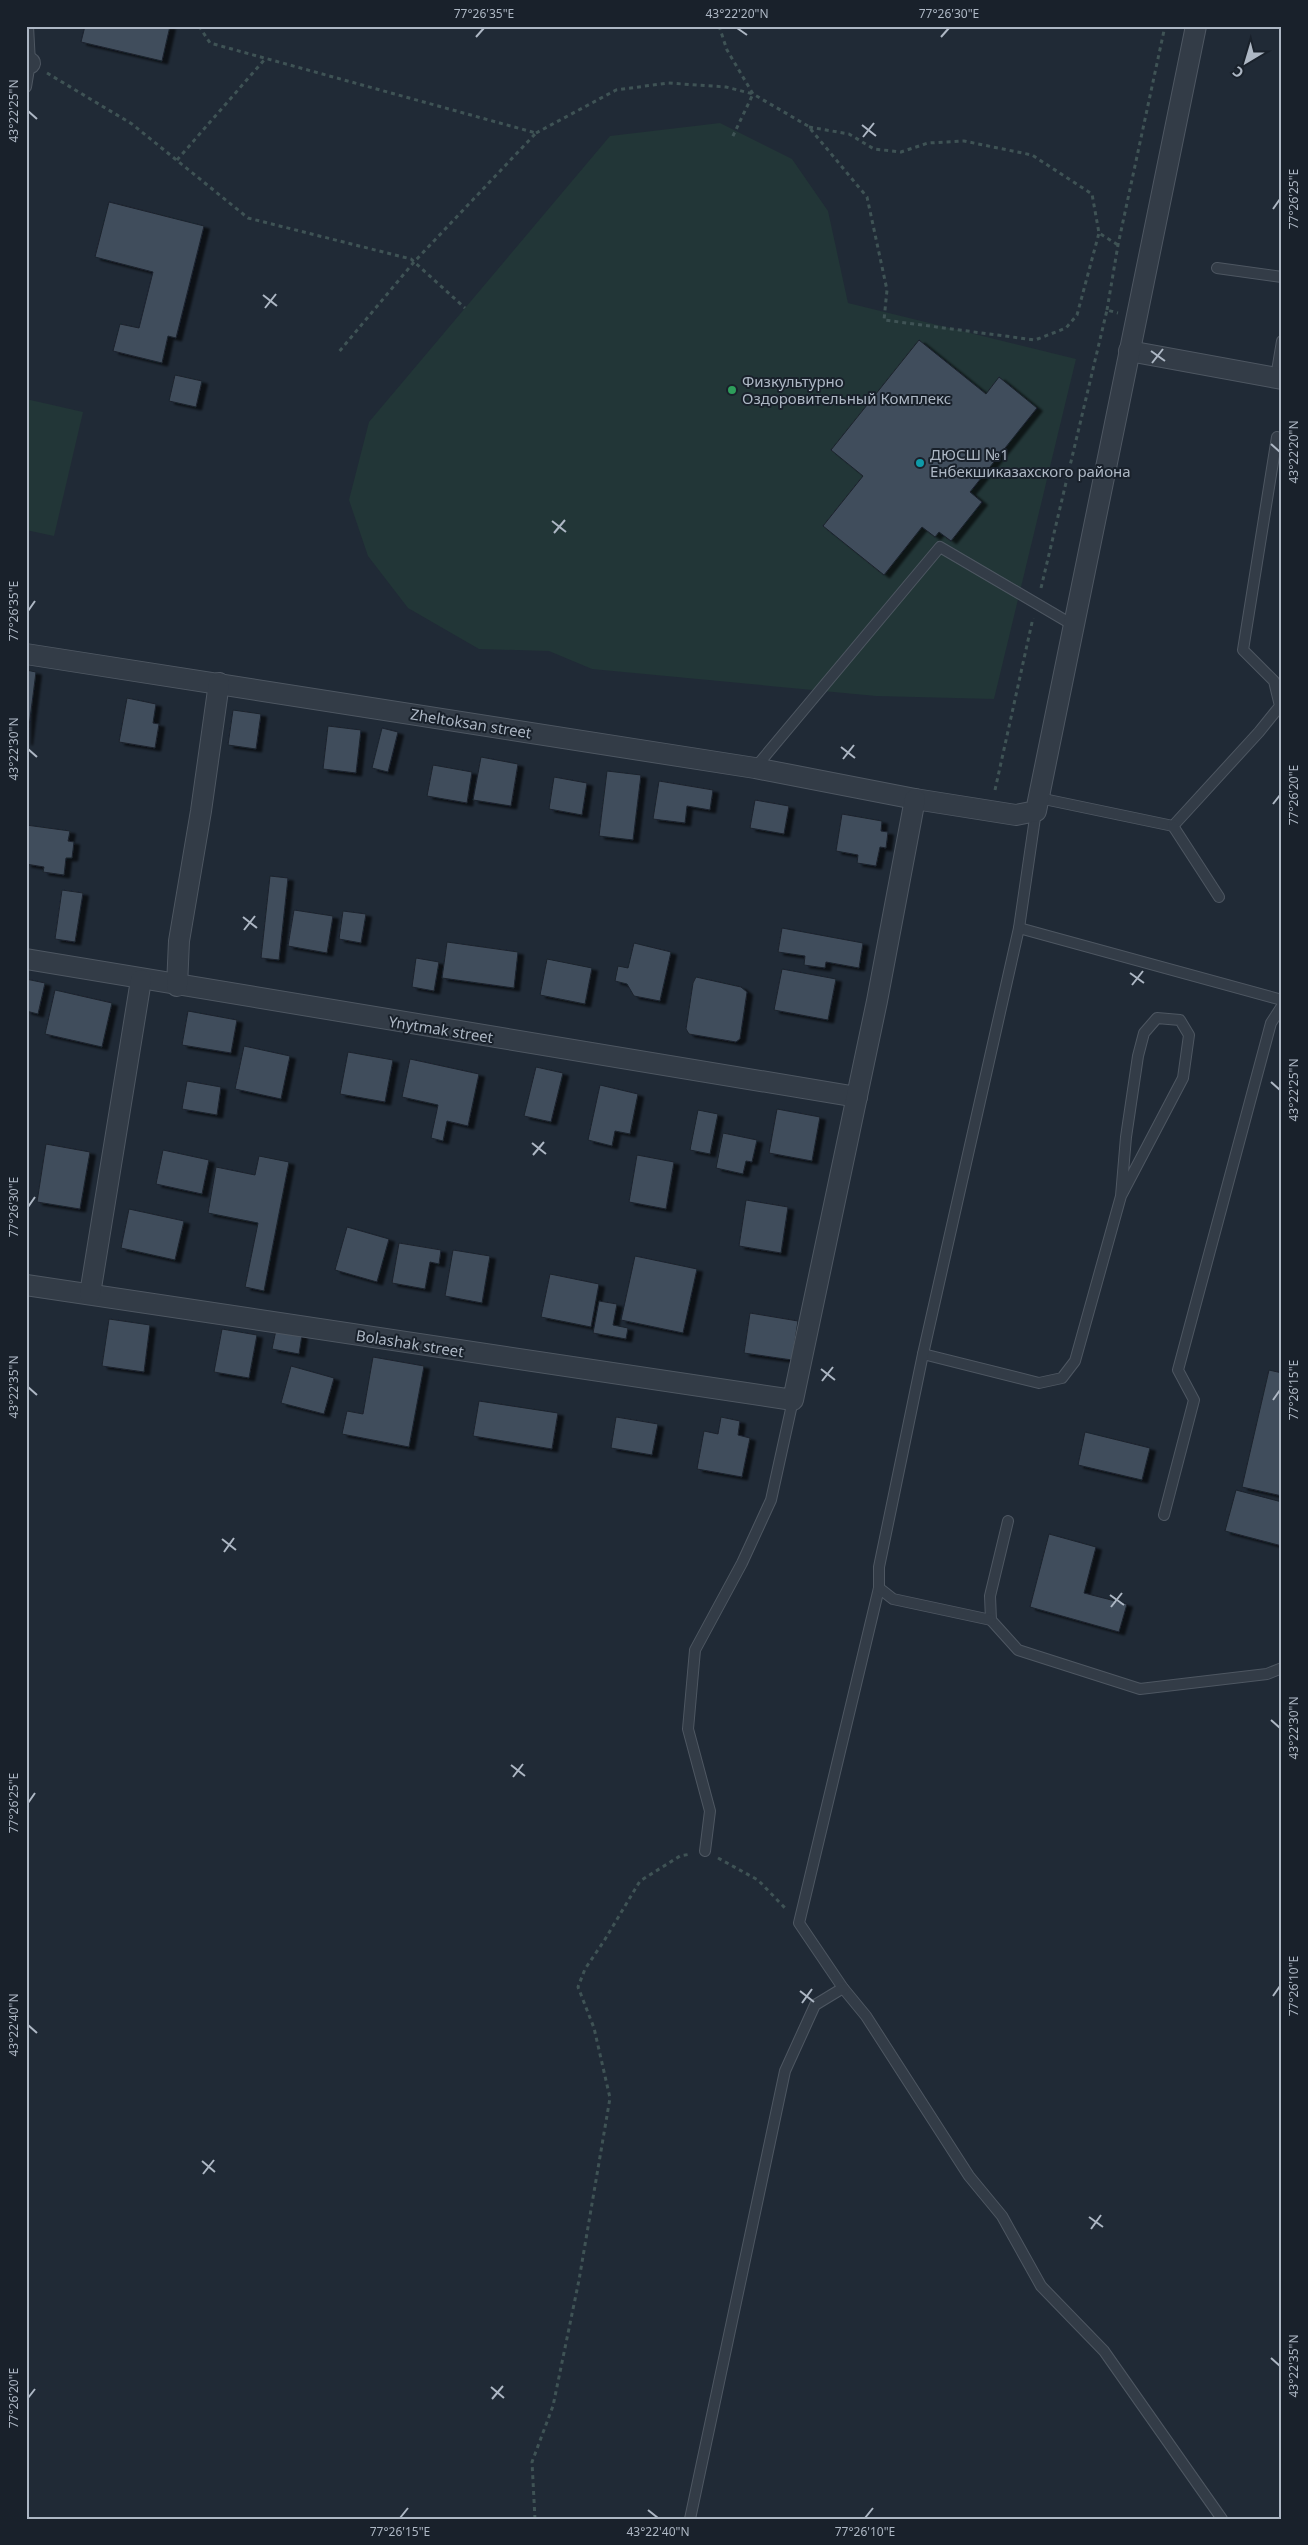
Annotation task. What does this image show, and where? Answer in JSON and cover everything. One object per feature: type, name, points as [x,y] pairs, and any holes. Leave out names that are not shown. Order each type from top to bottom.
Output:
[{"type":"street","points":[[1037,804],[1196,26]]},
{"type":"street","points":[[1129,351],[1279,378]]},
{"type":"street","name":"Zheltoksan street","points":[[26,654],[755,768],[915,799],[1016,815],[1037,804]]},
{"type":"street","points":[[178,986],[179,941],[201,811],[219,683]]},
{"type":"street","points":[[794,1400],[857,1097],[915,799]]},
{"type":"street","name":"Ynytmak street","points":[[26,959],[141,980],[857,1097]]},
{"type":"street","points":[[90,1294],[141,980]]},
{"type":"street","name":"Bolashak street","points":[[26,1285],[794,1400]]},
{"type":"lane","points":[[26,87],[28,26]]},
{"type":"lane","points":[[1217,268],[1282,277]]},
{"type":"lane","points":[[1279,378],[1282,341]]},
{"type":"lane","points":[[1173,826],[1260,732],[1280,706],[1274,681],[1243,650],[1277,437]]},
{"type":"lane","points":[[755,768],[940,547],[1074,625]]},
{"type":"lane","points":[[1219,898],[1173,826],[1037,804],[1020,928],[923,1354],[879,1566],[879,1588],[799,1923],[843,1988],[866,2016],[969,2176],[1002,2216],[1041,2286],[1104,2351],[1222,2519]]},
{"type":"lane","points":[[1020,928],[1282,1000]]},
{"type":"lane","points":[[1164,1515],[1194,1400],[1178,1370],[1271,1024],[1282,1006]]},
{"type":"lane","points":[[923,1354],[1039,1383],[1062,1378],[1075,1361],[1121,1196],[1132,1086],[1144,1033],[1157,1018],[1180,1020],[1189,1035],[1182,1078],[1121,1196]]},
{"type":"lane","points":[[705,1851],[710,1811],[688,1728],[695,1650],[742,1563],[771,1500],[794,1400]]},
{"type":"lane","points":[[991,1620],[990,1596],[1008,1521]]},
{"type":"lane","points":[[879,1588],[893,1599],[991,1620],[1018,1650],[1140,1689],[1267,1674],[1282,1668]]},
{"type":"lane","points":[[690,2519],[785,2071],[815,2005],[843,1988]]},
{"type":"path","points":[[198,26],[210,44],[536,133]]},
{"type":"path","points":[[719,26],[727,50],[753,94]]},
{"type":"path","points":[[992,811],[1036,603],[1107,310],[1118,245],[1165,26]]},
{"type":"path","points":[[176,160],[265,59]]},
{"type":"path","points":[[28,62],[132,124],[248,218],[411,259],[465,308]]},
{"type":"path","points":[[338,354],[414,262],[536,133],[616,90],[668,83],[726,87],[753,94],[808,126],[849,134],[874,149],[902,152],[928,143],[964,141],[1032,155],[1092,194],[1099,233],[1077,315],[1066,328],[1035,340],[884,320],[887,290],[867,197],[808,126]]},
{"type":"path","points":[[732,138],[753,94]]},
{"type":"path","points":[[1099,233],[1118,245]]},
{"type":"path","points":[[1107,310],[1136,317]]},
{"type":"path","points":[[535,2519],[532,2462],[553,2406],[579,2280],[610,2098],[594,2028],[578,1987],[585,1969],[640,1882],[680,1856],[705,1851],[758,1880],[799,1923]]},
{"type":"green space","name":"Физкультурно Оздоровительный Комплекс","points":[[720,123],[792,159],[828,211],[848,303],[1076,359],[994,699],[876,696],[592,669],[549,651],[479,649],[408,608],[368,556],[349,500],[369,422],[610,136]]},
{"type":"green space","points":[[26,399],[83,412],[54,536],[26,530]]},
{"type":"building","points":[[85,26],[170,26],[162,61],[81,42]]},
{"type":"building","points":[[109,202],[204,226],[176,338],[168,336],[162,363],[113,351],[120,324],[139,328],[153,272],[95,257]]},
{"type":"building","name":"ДЮСШ №1 Енбекшиказахского района","points":[[919,340],[986,394],[999,377],[1037,408],[970,492],[982,502],[951,541],[939,532],[935,537],[922,527],[884,575],[823,526],[863,476],[831,450]]},
{"type":"building","points":[[175,375],[202,381],[196,407],[169,401]]},
{"type":"building","points":[[26,670],[36,672],[27,742],[26,742]]},
{"type":"building","points":[[127,698],[156,704],[153,723],[159,724],[155,748],[119,742]]},
{"type":"building","points":[[233,710],[261,714],[256,749],[228,745]]},
{"type":"building","points":[[328,726],[361,730],[356,773],[323,769]]},
{"type":"building","points":[[382,728],[398,732],[388,772],[372,768]]},
{"type":"building","points":[[481,757],[518,764],[511,806],[473,800]]},
{"type":"building","points":[[433,765],[472,772],[467,803],[427,796]]},
{"type":"building","points":[[607,771],[641,775],[633,840],[599,836]]},
{"type":"building","points":[[554,777],[587,783],[582,815],[549,809]]},
{"type":"building","points":[[659,781],[713,790],[710,810],[687,806],[685,823],[653,819]]},
{"type":"building","points":[[755,800],[789,806],[784,834],[750,828]]},
{"type":"building","points":[[842,814],[882,821],[881,831],[888,832],[886,848],[880,847],[876,866],[857,863],[858,855],[836,851]]},
{"type":"building","points":[[26,825],[70,831],[68,841],[74,842],[72,858],[66,858],[64,875],[43,872],[44,867],[26,864]]},
{"type":"building","points":[[270,876],[288,878],[279,960],[261,958]]},
{"type":"building","points":[[62,890],[83,893],[75,942],[55,939]]},
{"type":"building","points":[[294,910],[333,916],[327,953],[288,946]]},
{"type":"building","points":[[343,911],[366,914],[361,943],[339,939]]},
{"type":"building","points":[[782,928],[863,943],[859,968],[826,962],[825,968],[804,965],[805,956],[778,952]]},
{"type":"building","points":[[447,942],[518,952],[514,988],[442,978]]},
{"type":"building","points":[[634,943],[671,952],[660,1001],[634,996],[627,984],[615,981],[618,966],[628,968]]},
{"type":"building","points":[[416,958],[439,962],[434,991],[412,987]]},
{"type":"building","points":[[547,959],[592,968],[585,1004],[540,995]]},
{"type":"building","points":[[782,969],[836,979],[828,1020],[774,1010]]},
{"type":"building","points":[[696,977],[741,987],[747,992],[740,1039],[736,1042],[689,1034],[686,1029],[693,983]]},
{"type":"building","points":[[26,979],[45,983],[38,1014],[26,1011]]},
{"type":"building","points":[[55,990],[112,1003],[102,1047],[45,1034]]},
{"type":"building","points":[[188,1011],[237,1020],[231,1053],[182,1045]]},
{"type":"building","points":[[244,1046],[290,1056],[281,1099],[235,1089]]},
{"type":"building","points":[[348,1052],[393,1060],[385,1102],[340,1094]]},
{"type":"building","points":[[410,1059],[479,1074],[468,1126],[447,1121],[443,1141],[431,1138],[438,1105],[402,1097]]},
{"type":"building","points":[[536,1067],[563,1073],[551,1122],[524,1116]]},
{"type":"building","points":[[187,1081],[221,1087],[217,1115],[182,1109]]},
{"type":"building","points":[[600,1085],[638,1094],[630,1134],[615,1131],[612,1146],[588,1140]]},
{"type":"building","points":[[777,1109],[820,1117],[812,1161],[769,1153]]},
{"type":"building","points":[[698,1110],[718,1114],[710,1154],[690,1150]]},
{"type":"building","points":[[723,1133],[757,1140],[752,1162],[746,1161],[743,1174],[716,1168]]},
{"type":"building","points":[[46,1144],[90,1152],[80,1209],[37,1202]]},
{"type":"building","points":[[163,1150],[209,1160],[202,1194],[156,1184]]},
{"type":"building","points":[[637,1155],[674,1162],[666,1209],[629,1202]]},
{"type":"building","points":[[259,1156],[289,1162],[264,1291],[245,1287],[258,1223],[208,1213],[216,1167],[255,1175]]},
{"type":"building","points":[[746,1200],[788,1207],[781,1253],[739,1246]]},
{"type":"building","points":[[129,1209],[184,1221],[175,1260],[121,1248]]},
{"type":"building","points":[[347,1227],[389,1239],[377,1282],[335,1270]]},
{"type":"building","points":[[399,1243],[441,1250],[439,1264],[430,1262],[425,1289],[392,1283]]},
{"type":"building","points":[[453,1250],[490,1256],[482,1303],[445,1296]]},
{"type":"building","points":[[635,1256],[697,1269],[683,1333],[621,1320]]},
{"type":"building","points":[[550,1274],[599,1284],[591,1327],[541,1317]]},
{"type":"building","points":[[599,1301],[617,1304],[613,1325],[628,1328],[626,1339],[593,1333]]},
{"type":"building","points":[[750,1313],[798,1321],[792,1360],[744,1353]]},
{"type":"building","points":[[109,1319],[150,1325],[144,1372],[102,1366]]},
{"type":"building","points":[[222,1329],[257,1335],[249,1378],[214,1372]]},
{"type":"building","points":[[276,1330],[302,1335],[299,1354],[272,1349]]},
{"type":"building","points":[[373,1357],[424,1366],[409,1447],[342,1434],[347,1411],[363,1414]]},
{"type":"building","points":[[291,1366],[334,1378],[324,1414],[281,1403]]},
{"type":"building","points":[[1269,1370],[1282,1373],[1282,1496],[1242,1487]]},
{"type":"building","points":[[479,1401],[558,1413],[552,1449],[473,1436]]},
{"type":"building","points":[[616,1417],[658,1424],[652,1455],[611,1448]]},
{"type":"building","points":[[721,1417],[740,1421],[738,1435],[750,1438],[742,1477],[697,1469],[704,1431],[718,1434]]},
{"type":"building","points":[[1085,1432],[1150,1448],[1142,1480],[1078,1465]]},
{"type":"building","points":[[1236,1490],[1282,1502],[1282,1546],[1225,1531]]},
{"type":"building","points":[[1049,1534],[1096,1547],[1084,1593],[1127,1604],[1119,1632],[1030,1607]]},
{"type":"place","name":"Физкультурно Оздоровительный Комплекс","points":[[732,390]]},
{"type":"place","name":"ДЮСШ №1 Енбекшиказахского района","points":[[920,463]]}]
